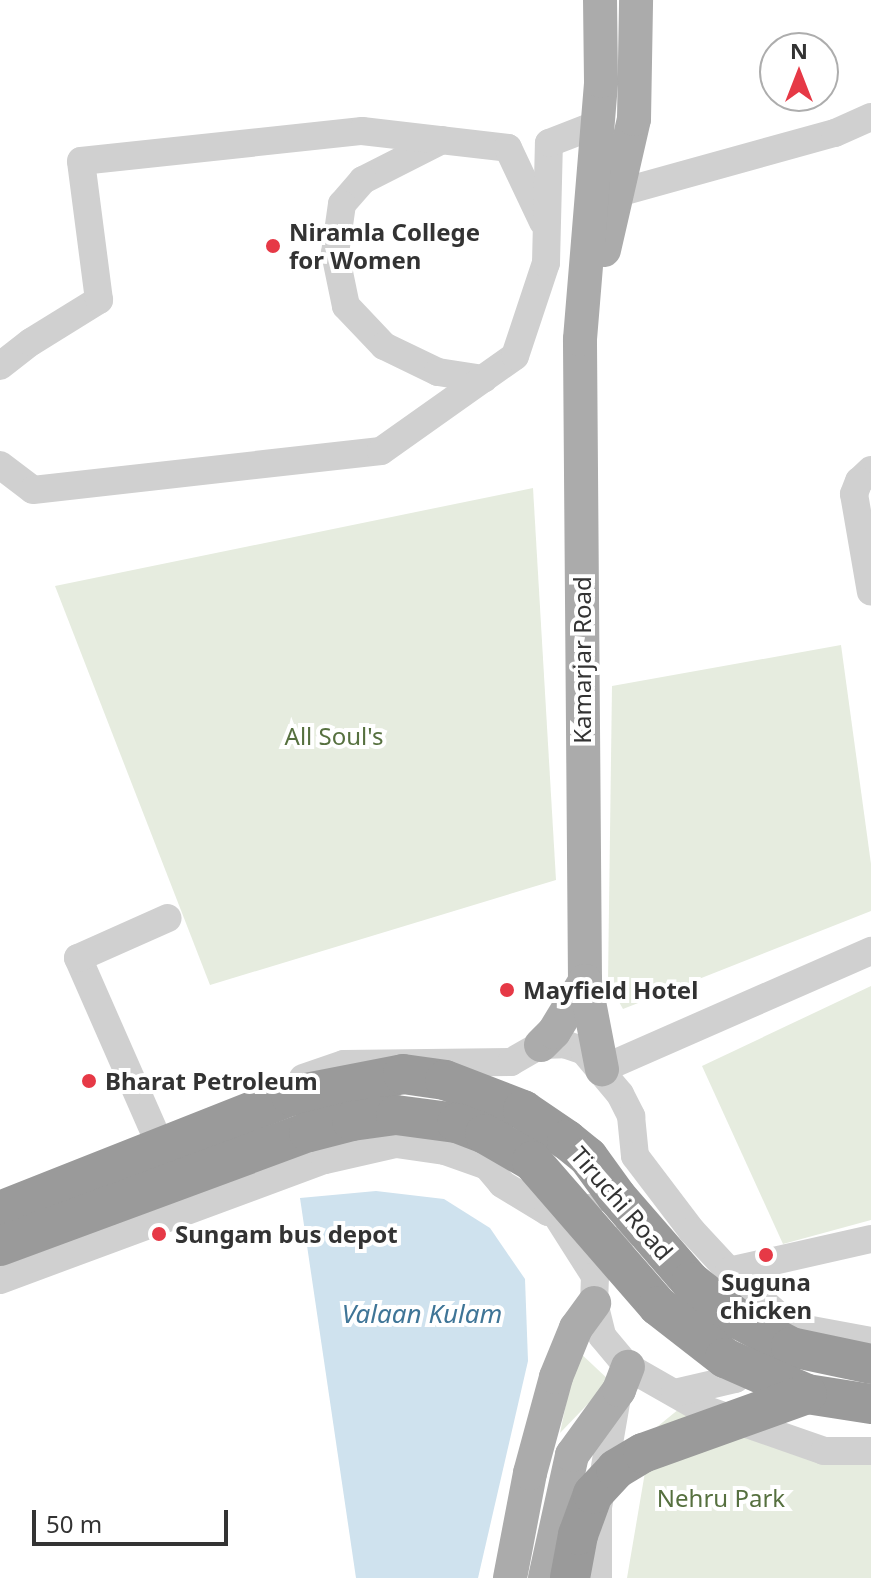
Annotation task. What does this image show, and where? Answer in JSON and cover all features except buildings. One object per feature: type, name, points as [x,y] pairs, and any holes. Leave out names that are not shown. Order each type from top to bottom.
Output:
[{"type":"highway","name":"Tiruchi Road","points":[[0,1211],[291,1096],[403,1074],[445,1080],[523,1110],[588,1157],[617,1197],[691,1282],[738,1319],[791,1347],[871,1364]]},
{"type":"highway","name":"Tiruchi Road","points":[[0,1246],[309,1132],[352,1121],[396,1115],[457,1123],[485,1134],[532,1161],[647,1295],[725,1358],[807,1394],[871,1404]]},
{"type":"highway","points":[[570,1578],[578,1535],[593,1494],[616,1469],[643,1453],[807,1394]]},
{"type":"main road","name":"Kamarjar Road","points":[[600,0],[598,124],[580,339],[585,981],[602,1069]]},
{"type":"main road","name":"Kamarjar Road","points":[[580,339],[634,119],[636,0]]},
{"type":"main road","points":[[541,1045],[554,1032],[585,981]]},
{"type":"main road","points":[[510,1578],[530,1473],[556,1377],[594,1290]]},
{"type":"main road","points":[[545,1578],[572,1455],[624,1378]]},
{"type":"street","points":[[618,193],[835,133],[871,117]]},
{"type":"street","points":[[0,465],[33,490],[381,451],[515,356],[546,263],[549,143],[598,124]]},
{"type":"street","points":[[0,366],[31,342],[99,300],[81,161],[362,131],[508,148],[547,230]]},
{"type":"street","points":[[442,140],[363,180],[342,204],[335,253],[346,306],[384,346],[438,372],[483,379]]},
{"type":"street","points":[[871,470],[854,494],[871,592]]},
{"type":"street","points":[[154,1131],[78,958],[168,918]]},
{"type":"street","points":[[602,1069],[871,951]]},
{"type":"street","points":[[564,1044],[584,1051],[602,1069],[631,1116],[635,1156],[627,1177],[611,1197],[590,1207],[555,1213],[526,1200],[502,1184],[487,1166],[480,1146],[481,1107],[496,1074],[541,1045],[564,1044]]},
{"type":"street","points":[[0,1195],[154,1131],[344,1064],[511,1062]]},
{"type":"street","points":[[0,1280],[138,1226],[325,1160],[364,1150],[396,1144],[445,1151],[487,1166]]},
{"type":"street","points":[[635,1156],[729,1271],[790,1326],[871,1341]]},
{"type":"street","points":[[555,1213],[594,1290],[602,1336],[624,1378],[611,1420],[598,1507],[598,1578]]},
{"type":"street","points":[[594,1290],[619,1240],[683,1218]]},
{"type":"street","points":[[729,1271],[871,1239]]},
{"type":"street","points":[[675,1393],[735,1379],[766,1354],[790,1326]]},
{"type":"street","points":[[624,1378],[675,1393],[698,1407],[824,1451],[871,1451]]},
{"type":"green space","name":"All Soul's","points":[[533,488],[556,880],[210,985],[55,586]]},
{"type":"green space","points":[[841,645],[871,864],[871,911],[623,1009],[608,982],[612,686]]},
{"type":"green space","points":[[871,986],[871,1220],[783,1244],[702,1066]]},
{"type":"green space","points":[[578,1351],[610,1381],[560,1433],[572,1375]]},
{"type":"green space","name":"Nehru Park","points":[[690,1400],[833,1443],[871,1443],[871,1578],[627,1578],[652,1431]]},
{"type":"water","name":"Valaan Kulam","points":[[376,1191],[444,1199],[490,1228],[525,1279],[528,1361],[478,1578],[356,1578],[300,1198]]},
{"type":"place","name":"Niramla College for Women","points":[[273,246]]},
{"type":"place","name":"Mayfield Hotel","points":[[507,990]]},
{"type":"place","name":"Bharat Petroleum","points":[[89,1081]]},
{"type":"place","name":"Sungam bus depot","points":[[159,1234]]},
{"type":"place","name":"Suguna chicken","points":[[766,1255]]}]
